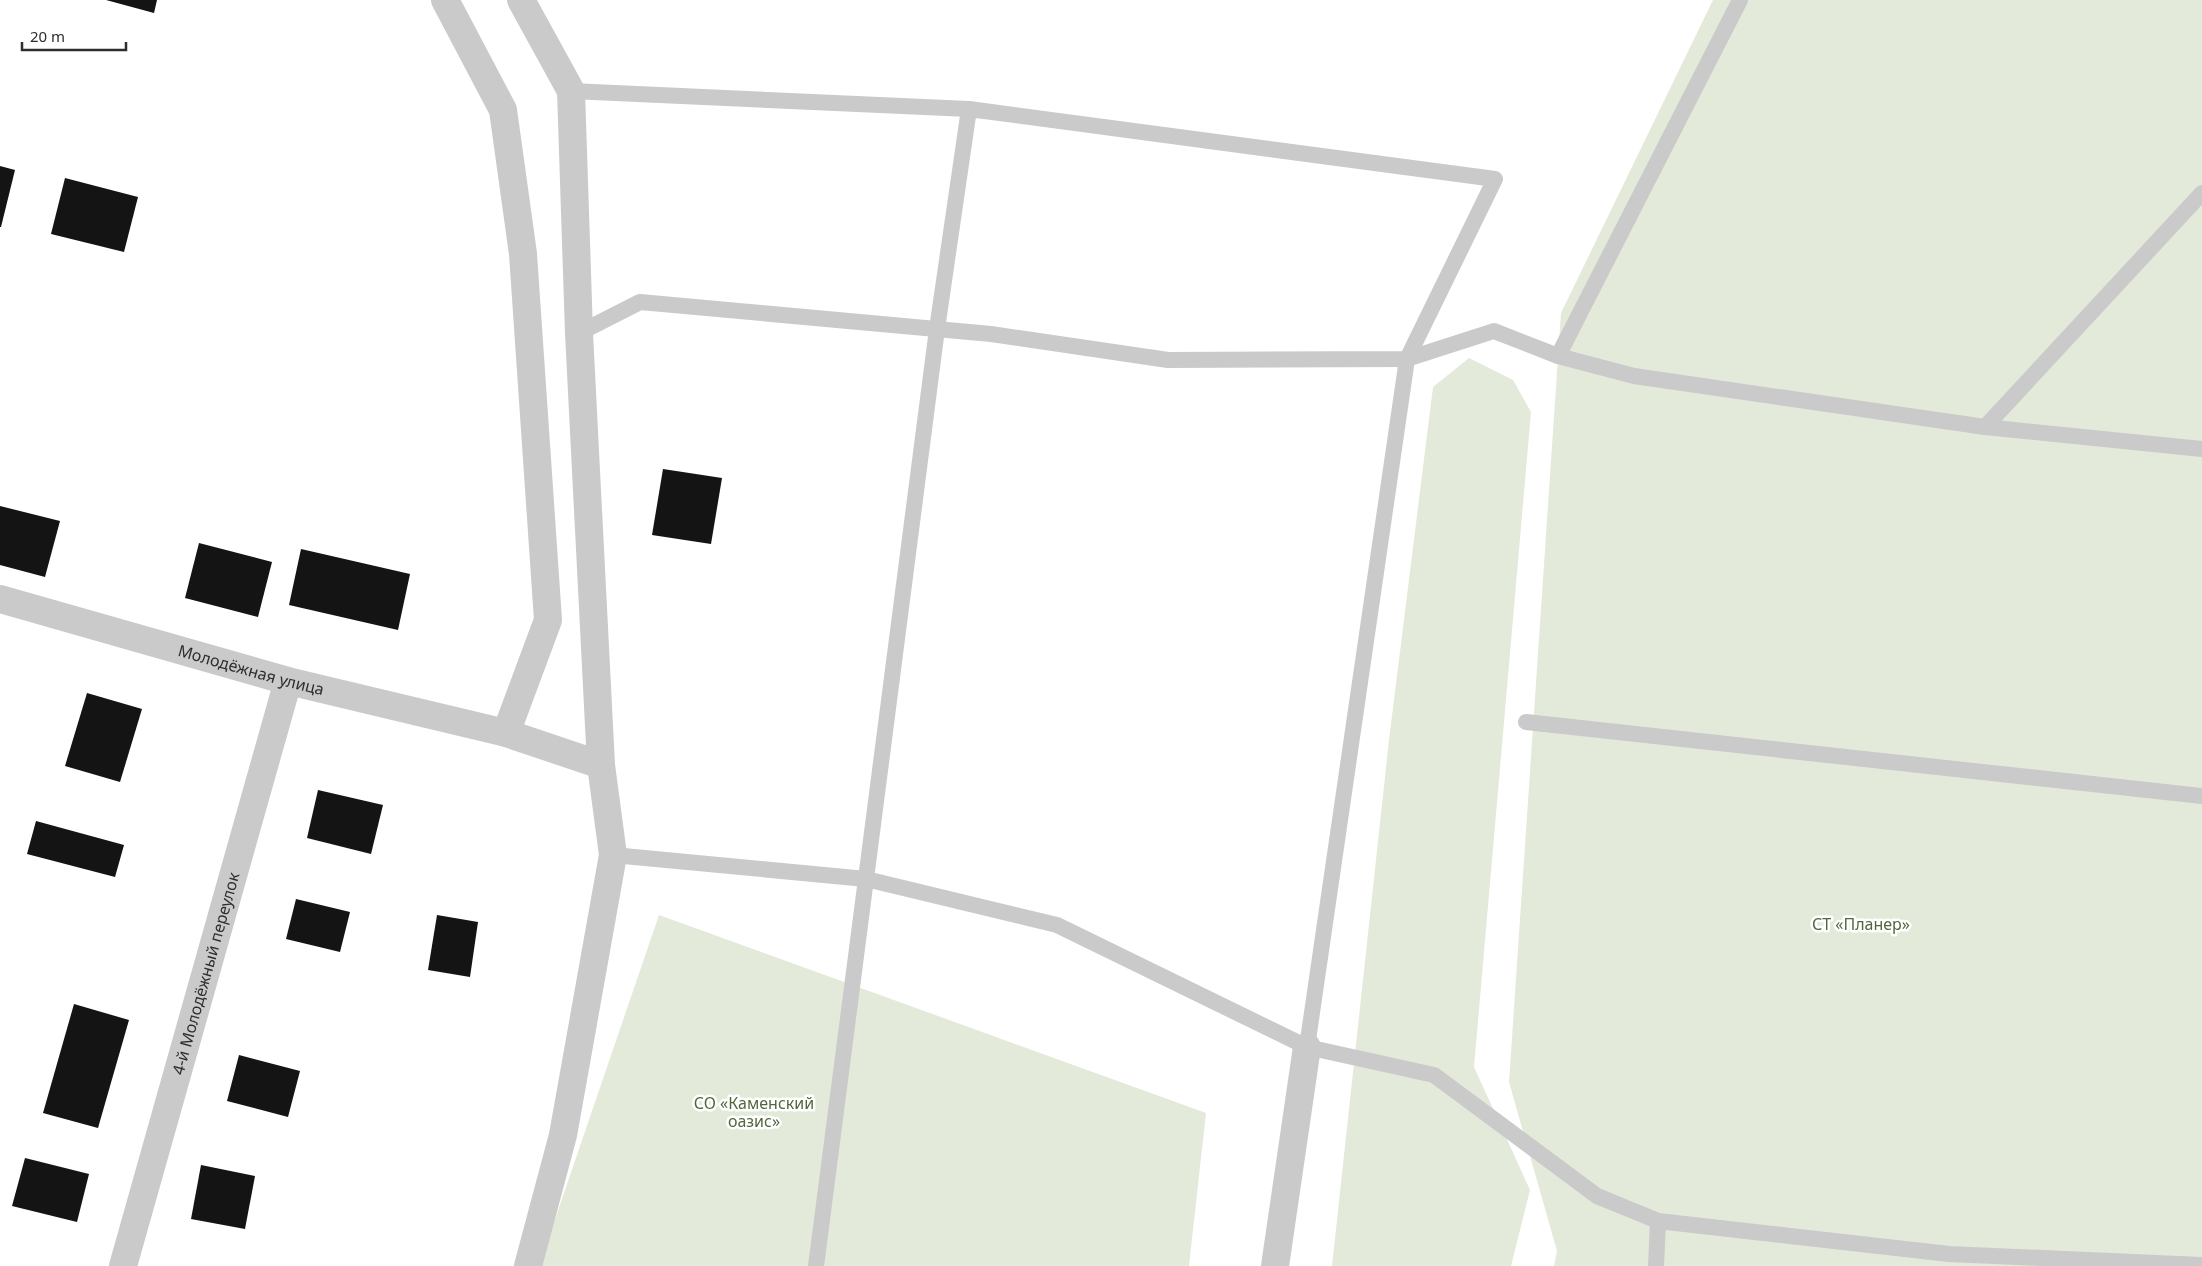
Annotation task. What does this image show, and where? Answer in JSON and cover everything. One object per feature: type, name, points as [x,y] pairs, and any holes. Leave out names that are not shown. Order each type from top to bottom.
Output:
[{"type":"street","points":[[445,0],[503,110],[523,254],[548,620],[506,733]]},
{"type":"street","points":[[521,0],[571,91],[578,333],[601,765],[614,855],[563,1135],[528,1266]]},
{"type":"street","name":"Молодёжная улица","points":[[0,599],[288,681],[506,733],[601,765]]},
{"type":"street","name":"4-й Молодёжный переулок","points":[[123,1266],[288,681]]},
{"type":"street","points":[[1275,1266],[1307,1047]]},
{"type":"lane","points":[[1558,356],[1740,0]]},
{"type":"lane","points":[[571,91],[969,109],[1495,179],[1407,359],[1307,1047]]},
{"type":"lane","points":[[816,1266],[937,329],[969,109]]},
{"type":"lane","points":[[1985,427],[2202,193]]},
{"type":"lane","points":[[578,333],[640,302],[990,334],[1168,360],[1407,359],[1494,330],[1558,356],[1634,376],[1985,427],[2202,450]]},
{"type":"lane","points":[[1526,722],[2202,796]]},
{"type":"lane","points":[[614,855],[866,879],[1057,925],[1307,1047],[1434,1075],[1597,1196],[1658,1221],[1949,1260],[2202,1265]]},
{"type":"lane","points":[[1656,1266],[1658,1221]]},
{"type":"green space","name":"СТ «Планер»","points":[[1713,0],[2202,0],[2202,1266],[1554,1266],[1557,1251],[1509,1082],[1561,313]]},
{"type":"green space","points":[[1469,358],[1513,380],[1531,412],[1474,1067],[1530,1190],[1511,1266],[1332,1266],[1389,740],[1433,387]]},
{"type":"green space","name":"СО «Каменский оазис»","points":[[659,915],[1206,1113],[1189,1266],[539,1266]]},
{"type":"building","points":[[106,0],[157,0],[154,13]]},
{"type":"building","points":[[0,166],[15,170],[1,227],[0,227]]},
{"type":"building","points":[[65,178],[138,197],[124,252],[51,234]]},
{"type":"building","points":[[663,469],[722,478],[711,544],[652,535]]},
{"type":"building","points":[[0,506],[60,521],[45,577],[0,565]]},
{"type":"building","points":[[199,543],[272,562],[258,617],[185,598]]},
{"type":"building","points":[[301,549],[410,574],[398,630],[289,605]]},
{"type":"building","points":[[87,693],[142,709],[120,782],[65,766]]},
{"type":"building","points":[[318,790],[383,805],[371,854],[307,838]]},
{"type":"building","points":[[36,821],[124,845],[115,877],[27,854]]},
{"type":"building","points":[[296,899],[350,912],[340,952],[286,939]]},
{"type":"building","points":[[437,915],[478,922],[470,977],[428,970]]},
{"type":"building","points":[[74,1004],[129,1020],[98,1128],[43,1113]]},
{"type":"building","points":[[239,1055],[300,1071],[288,1117],[227,1101]]},
{"type":"building","points":[[25,1158],[89,1174],[77,1222],[12,1206]]},
{"type":"building","points":[[201,1165],[255,1176],[245,1229],[191,1219]]}]
